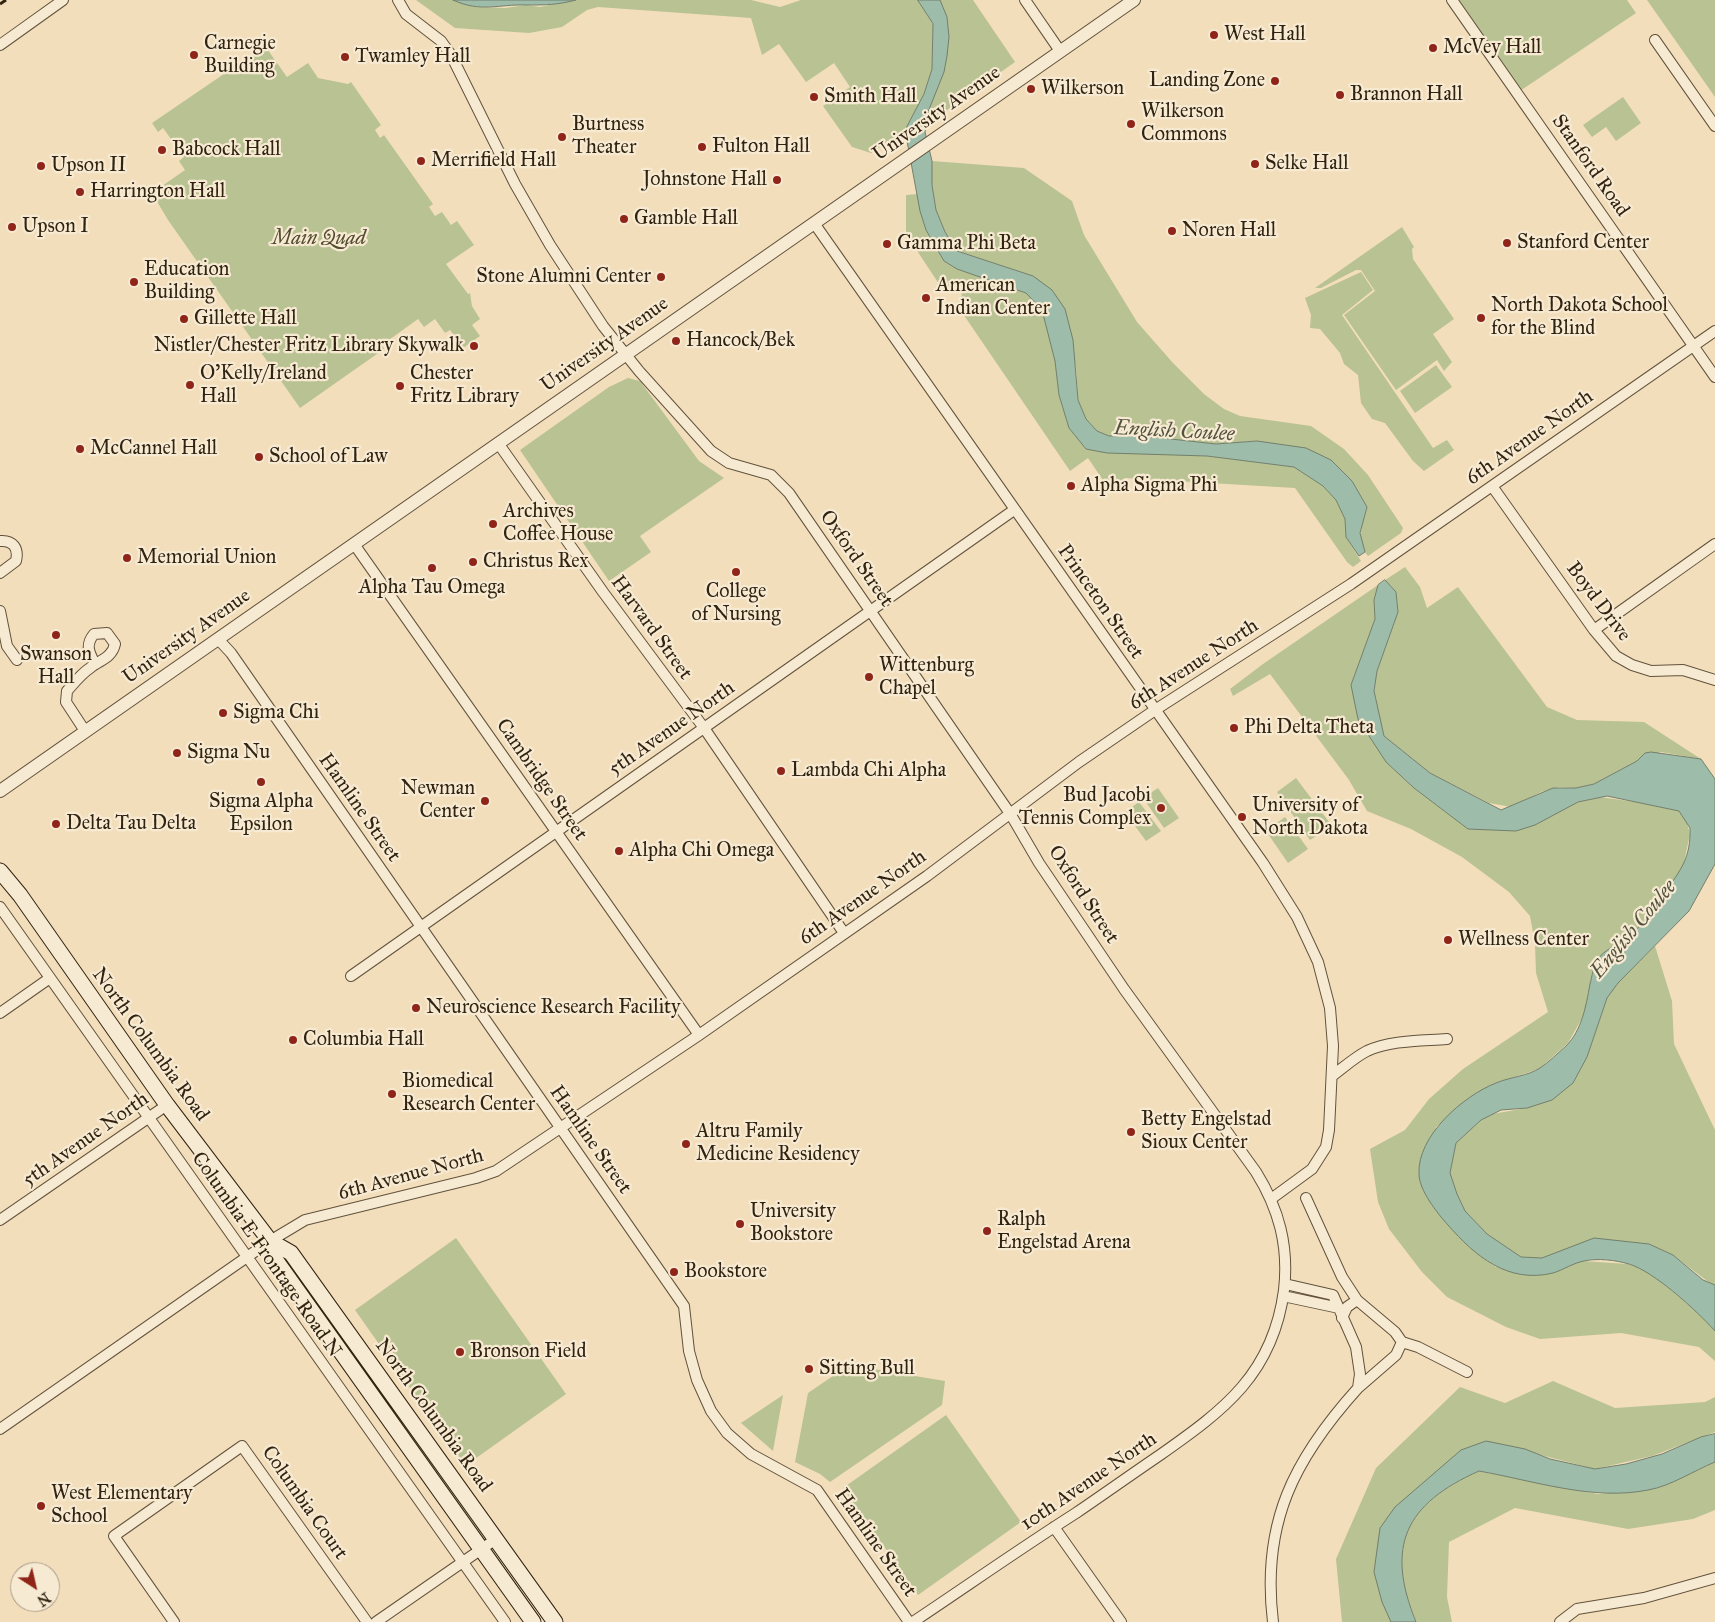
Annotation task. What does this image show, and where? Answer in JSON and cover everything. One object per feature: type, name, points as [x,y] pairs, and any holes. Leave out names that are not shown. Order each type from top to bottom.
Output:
[{"type":"main road","name":"North Columbia Road","points":[[0,871],[20,895],[167,1104],[270,1241],[291,1254],[555,1622]]},
{"type":"main road","name":"North Columbia Road","points":[[270,1241],[275,1259],[533,1622]]},
{"type":"street","points":[[0,45],[63,0]]},
{"type":"street","name":"Oxford Street","points":[[398,0],[406,14],[441,41],[451,55],[495,146],[545,237],[603,326],[639,371],[711,451],[729,463],[771,475],[789,493],[1011,815],[1039,863],[1124,989],[1256,1172],[1279,1218],[1285,1246],[1284,1284],[1280,1318],[1267,1352]]},
{"type":"street","points":[[1025,0],[1060,51]]},
{"type":"street","name":"University Avenue","points":[[0,791],[1134,0]]},
{"type":"street","name":"Stanford Road","points":[[1452,0],[1715,377]]},
{"type":"street","points":[[1654,40],[1715,126]]},
{"type":"street","name":"Princeton Street","points":[[814,223],[1263,863],[1308,937],[1318,962],[1330,1008],[1333,1037],[1329,1130],[1322,1156],[1312,1169],[1271,1199]]},
{"type":"street","name":"6th Avenue North","points":[[0,1428],[270,1241],[305,1220],[476,1178],[496,1171],[699,1035],[1011,815],[1079,762],[1155,710],[1288,626],[1715,330]]},
{"type":"street","name":"Harvard Street","points":[[498,443],[603,592],[704,728],[844,933]]},
{"type":"street","name":"Boyd Drive","points":[[1492,486],[1594,630],[1616,656],[1632,665],[1651,671],[1683,670],[1715,680]]},
{"type":"street","name":"5th Avenue North","points":[[351,976],[1014,510]]},
{"type":"street","points":[[0,541],[7,541],[12,544],[18,554],[16,561],[0,573]]},
{"type":"street","name":"Cambridge Street","points":[[354,544],[699,1035]]},
{"type":"street","points":[[1594,630],[1715,544]]},
{"type":"street","points":[[0,611],[7,646],[17,660]]},
{"type":"street","name":"Hamline Street","points":[[218,639],[231,653],[684,1306],[689,1351],[697,1380],[711,1411],[727,1433],[751,1454],[817,1490],[911,1622]]},
{"type":"street","points":[[85,731],[66,702],[67,691],[95,664]]},
{"type":"street","name":"Columbia E Frontage Road N","points":[[0,907],[505,1622]]},
{"type":"street","points":[[0,1013],[50,978]]},
{"type":"street","points":[[1332,1076],[1367,1051],[1394,1044],[1447,1039]]},
{"type":"street","name":"5th Avenue North","points":[[0,1220],[167,1104]]},
{"type":"street","points":[[1306,1198],[1342,1277],[1357,1300],[1395,1332],[1402,1342],[1418,1347],[1467,1372]]},
{"type":"street","points":[[1284,1284],[1329,1293],[1336,1300],[1356,1347],[1360,1374],[1358,1388]]},
{"type":"street","points":[[1283,1296],[1341,1313]]},
{"type":"street","points":[[1341,1313],[1357,1300]]},
{"type":"street","points":[[1273,1622],[1271,1584],[1273,1549],[1289,1486],[1314,1440],[1358,1388],[1396,1356],[1402,1342]]},
{"type":"street","name":"10th Avenue North","points":[[911,1622],[1054,1527],[1204,1423],[1230,1401],[1252,1376],[1267,1352]]},
{"type":"street","name":"Columbia Court","points":[[174,1622],[114,1536],[242,1446],[367,1622]]},
{"type":"street","points":[[1054,1527],[1121,1622]]},
{"type":"street","points":[[376,1622],[496,1539]]},
{"type":"street","points":[[1560,1622],[1577,1609],[1644,1598],[1715,1578]]},
{"type":"green space","points":[[416,0],[453,0],[475,7],[505,8],[526,5],[540,7],[576,0],[751,0],[780,7],[801,0],[918,0],[933,24],[932,69],[924,94],[905,130],[871,153],[852,147],[823,106],[850,87],[834,63],[806,82],[779,44],[762,55],[751,18],[598,7],[587,10],[562,27],[529,33],[455,28]]},
{"type":"green space","points":[[940,0],[973,0],[1015,62],[926,125]]},
{"type":"green space","points":[[1452,0],[1627,0],[1636,13],[1517,93]]},
{"type":"green space","points":[[1647,0],[1715,0],[1715,97]]},
{"type":"green space","name":"Main Quad","points":[[265,46],[287,77],[308,63],[318,78],[348,84],[351,82],[381,125],[375,130],[380,138],[384,135],[433,204],[429,207],[435,216],[442,212],[451,225],[457,221],[474,245],[446,264],[468,294],[470,293],[472,306],[480,319],[472,325],[480,336],[463,348],[450,330],[445,333],[435,319],[424,327],[418,319],[382,345],[384,349],[300,408],[168,220],[152,193],[185,170],[179,161],[184,157],[163,128],[158,132],[152,123]]},
{"type":"green space","points":[[1623,97],[1641,123],[1616,141],[1606,127],[1592,137],[1583,125]]},
{"type":"green space","points":[[932,161],[1024,168],[1072,201],[1084,235],[1137,322],[1173,363],[1204,394],[1224,409],[1240,416],[1311,426],[1344,449],[1368,475],[1403,528],[1401,533],[1368,556],[1362,545],[1361,538],[1367,507],[1352,481],[1331,460],[1257,441],[1216,444],[1135,435],[1109,436],[1097,431],[1086,419],[1078,400],[1076,366],[1033,276],[957,251],[945,232],[936,210],[932,185]]},
{"type":"green space","points":[[918,194],[926,230],[944,261],[957,269],[1026,293],[1043,310],[1055,361],[1059,395],[1069,428],[1086,449],[1207,456],[1294,467],[1323,486],[1336,500],[1345,519],[1346,537],[1361,561],[1353,567],[1347,562],[1295,488],[1125,478],[1109,489],[1088,458],[1070,471],[957,305],[962,295],[960,291],[948,291],[941,287],[906,234],[906,195]]},
{"type":"green space","points":[[1402,227],[1414,247],[1412,249],[1413,259],[1454,319],[1433,334],[1452,362],[1444,371],[1437,360],[1396,390],[1344,315],[1375,291],[1361,270],[1356,270],[1321,288],[1315,288]]},
{"type":"green space","points":[[1361,272],[1373,290],[1342,315],[1433,448],[1447,440],[1454,450],[1424,471],[1413,461],[1385,423],[1372,419],[1361,403],[1358,375],[1344,364],[1340,353],[1320,329],[1310,328],[1311,315],[1305,298]]},
{"type":"green space","points":[[1436,365],[1452,387],[1415,413],[1400,391]]},
{"type":"green space","points":[[628,378],[640,381],[699,461],[724,478],[640,536],[651,552],[609,581],[520,450],[609,387]]},
{"type":"green space","points":[[1405,567],[1420,587],[1427,608],[1458,587],[1547,707],[1577,720],[1644,722],[1701,759],[1661,752],[1637,761],[1594,784],[1576,788],[1559,787],[1541,792],[1511,807],[1489,803],[1430,773],[1384,736],[1378,717],[1374,691],[1377,671],[1398,612],[1396,592],[1385,580]]},
{"type":"green space","points":[[1378,585],[1374,600],[1375,619],[1351,685],[1386,762],[1414,788],[1468,829],[1600,797],[1643,803],[1679,811],[1687,822],[1690,834],[1683,867],[1649,919],[1604,953],[1592,973],[1585,1013],[1568,1043],[1539,1069],[1496,1083],[1482,1090],[1436,1127],[1423,1188],[1455,1232],[1496,1267],[1583,1261],[1628,1264],[1642,1269],[1659,1280],[1702,1316],[1715,1331],[1715,1361],[1699,1347],[1621,1333],[1540,1339],[1506,1327],[1447,1297],[1422,1272],[1389,1229],[1378,1202],[1370,1149],[1405,1130],[1429,1099],[1463,1069],[1548,1012],[1536,973],[1535,944],[1530,916],[1509,892],[1462,857],[1411,829],[1367,811],[1349,780],[1270,674],[1233,696],[1230,689]]},
{"type":"green space","points":[[1296,778],[1332,826],[1310,840],[1277,792]]},
{"type":"green space","name":"Bud Jacobi Tennis Complex","points":[[1158,788],[1179,818],[1164,828],[1143,798]]},
{"type":"green space","name":"Bud Jacobi Tennis Complex","points":[[1139,802],[1161,831],[1146,841],[1125,812]]},
{"type":"green space","points":[[1285,817],[1308,849],[1288,863],[1266,831]]},
{"type":"green space","points":[[1655,946],[1672,1001],[1674,1044],[1715,1130],[1715,1287],[1673,1255],[1649,1244],[1628,1243],[1556,1253],[1542,1258],[1521,1257],[1487,1234],[1465,1211],[1450,1173],[1456,1143],[1481,1120],[1492,1114],[1527,1108],[1573,1083],[1587,1057],[1607,998],[1618,983]]},
{"type":"green space","name":"Bronson Field","points":[[456,1238],[566,1394],[465,1466],[355,1310]]},
{"type":"green space","points":[[849,1365],[945,1381],[942,1405],[830,1482],[820,1474],[795,1462],[808,1393]]},
{"type":"green space","points":[[1553,1381],[1615,1408],[1705,1402],[1715,1397],[1715,1432],[1652,1456],[1595,1469],[1498,1444],[1383,1527],[1391,1622],[1342,1622],[1336,1559],[1376,1468],[1460,1387],[1505,1403]]},
{"type":"green space","points":[[783,1395],[773,1451],[741,1423]]},
{"type":"green space","points":[[946,1415],[1021,1522],[918,1595],[843,1488]]},
{"type":"green space","points":[[1715,1462],[1715,1510],[1693,1519],[1628,1529],[1515,1508],[1449,1542],[1447,1597],[1452,1622],[1416,1622],[1402,1582],[1401,1561],[1404,1542],[1410,1526],[1419,1512],[1445,1489],[1461,1480],[1479,1471],[1598,1494],[1656,1488]]},
{"type":"shaded area","points":[[453,0],[576,0],[551,4],[481,7]]},
{"type":"shaded area","points":[[918,0],[940,0],[947,17],[949,37],[944,72],[928,112],[925,132],[932,161],[932,185],[936,210],[945,232],[957,251],[1033,276],[1052,290],[1065,309],[1073,340],[1078,400],[1086,419],[1097,431],[1109,436],[1135,435],[1216,444],[1257,441],[1306,448],[1331,460],[1352,481],[1367,507],[1360,533],[1365,552],[1359,556],[1346,537],[1345,519],[1336,500],[1323,486],[1294,467],[1207,456],[1107,453],[1086,449],[1069,428],[1059,395],[1055,361],[1042,310],[1026,293],[957,269],[944,261],[926,230],[920,211],[905,130],[924,94],[932,69],[933,24]]},
{"type":"shaded area","points":[[1385,580],[1396,592],[1398,612],[1377,671],[1374,691],[1384,736],[1430,773],[1501,810],[1553,788],[1576,788],[1594,784],[1637,761],[1645,753],[1651,752],[1701,759],[1715,779],[1715,864],[1689,911],[1618,983],[1607,998],[1587,1057],[1573,1083],[1552,1100],[1527,1108],[1501,1110],[1481,1120],[1456,1143],[1450,1173],[1465,1211],[1487,1234],[1521,1257],[1542,1258],[1594,1238],[1649,1244],[1673,1255],[1703,1280],[1715,1285],[1715,1331],[1698,1313],[1663,1283],[1629,1264],[1618,1261],[1589,1260],[1576,1263],[1553,1273],[1537,1275],[1507,1271],[1494,1265],[1481,1257],[1458,1236],[1434,1208],[1425,1194],[1419,1174],[1420,1160],[1434,1132],[1444,1119],[1470,1097],[1501,1081],[1530,1073],[1540,1068],[1566,1046],[1580,1025],[1597,960],[1603,953],[1639,927],[1657,907],[1684,863],[1689,847],[1690,828],[1679,811],[1607,796],[1578,802],[1535,825],[1516,831],[1468,829],[1414,788],[1386,762],[1358,719],[1351,685],[1375,619],[1374,600],[1378,585]]},
{"type":"shaded area","points":[[1715,1434],[1715,1462],[1674,1482],[1648,1490],[1627,1493],[1585,1491],[1479,1471],[1454,1484],[1434,1498],[1418,1513],[1408,1530],[1403,1550],[1402,1571],[1407,1595],[1416,1622],[1391,1622],[1382,1602],[1374,1572],[1380,1528],[1395,1507],[1461,1450],[1486,1441],[1525,1449],[1550,1459],[1595,1469],[1626,1464],[1662,1454],[1701,1437]]},
{"type":"railway","points":[[0,4],[6,0]]},
{"type":"place","name":"West Hall","points":[[1214,35]]},
{"type":"place","name":"McVey Hall","points":[[1433,48]]},
{"type":"place","name":"Carnegie Building","points":[[194,55]]},
{"type":"place","name":"Twamley Hall","points":[[345,57]]},
{"type":"place","name":"Landing Zone","points":[[1275,81]]},
{"type":"place","name":"Wilkerson","points":[[1031,89]]},
{"type":"place","name":"Brannon Hall","points":[[1340,95]]},
{"type":"place","name":"Smith Hall","points":[[814,97]]},
{"type":"place","name":"Wilkerson Commons","points":[[1131,124]]},
{"type":"place","name":"Burtness Theater","points":[[562,137]]},
{"type":"place","name":"Fulton Hall","points":[[702,147]]},
{"type":"place","name":"Babcock Hall","points":[[162,150]]},
{"type":"place","name":"Merrifield Hall","points":[[421,161]]},
{"type":"place","name":"Selke Hall","points":[[1255,164]]},
{"type":"place","name":"Upson II","points":[[41,166]]},
{"type":"place","name":"Johnstone Hall","points":[[777,180]]},
{"type":"place","name":"Harrington Hall","points":[[80,192]]},
{"type":"place","name":"Gamble Hall","points":[[624,219]]},
{"type":"place","name":"Upson I","points":[[12,227]]},
{"type":"place","name":"Noren Hall","points":[[1172,231]]},
{"type":"place","name":"Stanford Center","points":[[1507,243]]},
{"type":"place","name":"Gamma Phi Beta","points":[[887,244]]},
{"type":"place","name":"Stone Alumni Center","points":[[661,277]]},
{"type":"place","name":"Education Building","points":[[134,282]]},
{"type":"place","name":"American Indian Center","points":[[926,298]]},
{"type":"place","name":"North Dakota School for the Blind","points":[[1481,318]]},
{"type":"place","name":"Gillette Hall","points":[[184,319]]},
{"type":"place","name":"Hancock/Bek","points":[[676,341]]},
{"type":"place","name":"Nistler/Chester Fritz Library Skywalk","points":[[474,346]]},
{"type":"place","name":"O'Kelly/Ireland Hall","points":[[190,385]]},
{"type":"place","name":"Chester Fritz Library","points":[[400,386]]},
{"type":"place","name":"McCannel Hall","points":[[80,449]]},
{"type":"place","name":"School of Law","points":[[259,457]]},
{"type":"place","name":"Alpha Sigma Phi","points":[[1071,486]]},
{"type":"place","name":"Archives Coffee House","points":[[493,524]]},
{"type":"place","name":"Memorial Union","points":[[127,558]]},
{"type":"place","name":"Christus Rex","points":[[473,562]]},
{"type":"place","name":"Alpha Tau Omega","points":[[432,568]]},
{"type":"place","name":"College of Nursing","points":[[736,572]]},
{"type":"place","name":"Swanson Hall","points":[[56,635]]},
{"type":"place","name":"Wittenburg Chapel","points":[[869,677]]},
{"type":"place","name":"Sigma Chi","points":[[223,713]]},
{"type":"place","name":"Phi Delta Theta","points":[[1234,728]]},
{"type":"place","name":"Sigma Nu","points":[[177,753]]},
{"type":"place","name":"Lambda Chi Alpha","points":[[781,771]]},
{"type":"place","name":"Sigma Alpha Epsilon","points":[[261,782]]},
{"type":"place","name":"Newman Center","points":[[485,801]]},
{"type":"place","name":"Bud Jacobi Tennis Complex","points":[[1161,808]]},
{"type":"place","name":"University of North Dakota","points":[[1242,817]]},
{"type":"place","name":"Delta Tau Delta","points":[[56,824]]},
{"type":"place","name":"Alpha Chi Omega","points":[[619,851]]},
{"type":"place","name":"Wellness Center","points":[[1448,940]]},
{"type":"place","name":"Neuroscience Research Facility","points":[[416,1008]]},
{"type":"place","name":"Columbia Hall","points":[[293,1040]]},
{"type":"place","name":"Biomedical Research Center","points":[[392,1094]]},
{"type":"place","name":"Betty Engelstad Sioux Center","points":[[1131,1132]]},
{"type":"place","name":"Altru Family Medicine Residency","points":[[686,1144]]},
{"type":"place","name":"University Bookstore","points":[[740,1224]]},
{"type":"place","name":"Ralph Engelstad Arena","points":[[987,1231]]},
{"type":"place","name":"Bookstore","points":[[674,1272]]},
{"type":"place","name":"Bronson Field","points":[[460,1352]]},
{"type":"place","name":"Sitting Bull","points":[[809,1369]]},
{"type":"place","name":"West Elementary School","points":[[41,1506]]},
{"type":"water label","name":"English Coulee","points":[[1174,432]]},
{"type":"water label","name":"English Coulee","points":[[1634,930]]}]
